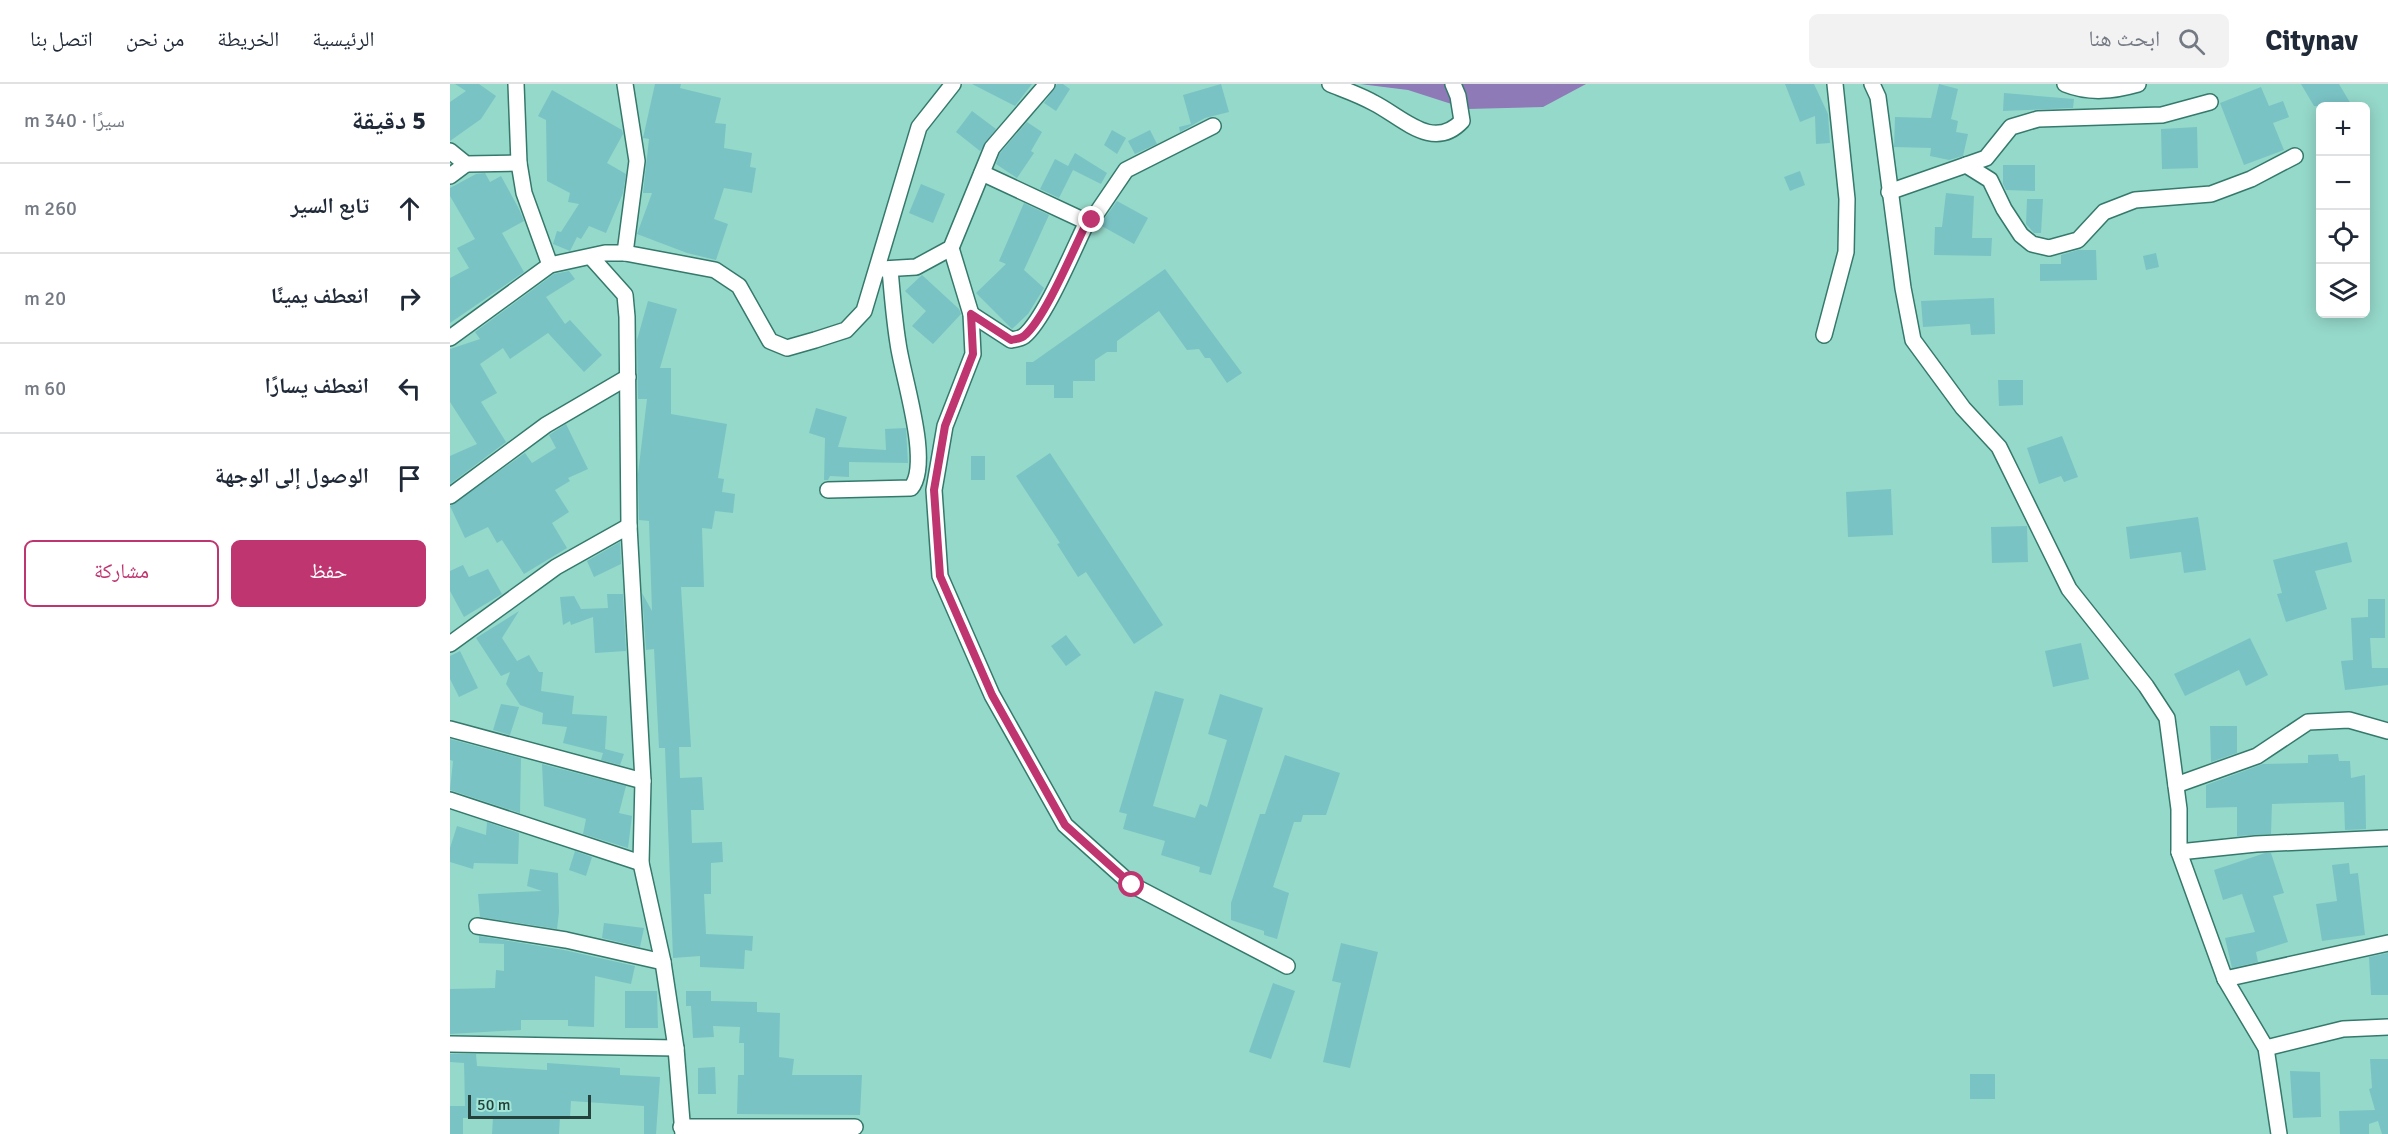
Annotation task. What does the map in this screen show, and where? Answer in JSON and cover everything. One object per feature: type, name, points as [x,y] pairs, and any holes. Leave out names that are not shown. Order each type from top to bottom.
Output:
[{"type":"street","points":[[516,84],[519,164],[527,206],[550,265]]},
{"type":"street","points":[[625,84],[637,161],[625,253]]},
{"type":"street","points":[[450,338],[550,265],[605,253],[625,253],[716,270],[739,286],[770,342],[787,348],[846,330],[864,311],[883,269],[919,127],[953,84]]},
{"type":"street","points":[[883,269],[916,267],[951,248],[992,147],[1047,84]]},
{"type":"street","points":[[1330,84],[1375,103],[1418,130],[1436,135],[1455,129],[1462,122],[1458,96],[1453,84]]},
{"type":"street","points":[[1824,335],[1846,252],[1847,199],[1835,84]]},
{"type":"street","points":[[1872,84],[1878,97],[1889,192],[1913,340],[1964,408],[1999,447],[2069,590],[2146,686],[2167,718],[2179,809],[2179,852],[2225,979],[2266,1048],[2279,1134]]},
{"type":"street","points":[[2065,84],[2082,91],[2117,90],[2138,84]]},
{"type":"street","points":[[1889,192],[1986,158],[2011,127],[2038,119],[2162,115],[2210,102]]},
{"type":"street","points":[[971,314],[1011,340],[1022,337],[1032,327],[1058,281],[1087,222],[1092,220],[1126,170],[1213,126]]},
{"type":"street","points":[[450,152],[466,164],[519,164]]},
{"type":"street","points":[[1966,165],[1990,180],[2004,209],[2021,235],[2032,244],[2049,248],[2078,240],[2104,212],[2135,200],[2211,194],[2251,179],[2295,156]]},
{"type":"street","points":[[450,176],[466,164]]},
{"type":"street","points":[[982,173],[1087,222]]},
{"type":"street","points":[[951,248],[971,314],[973,354],[945,426],[934,490],[940,576],[992,695],[1065,825],[1132,885],[1287,966]]},
{"type":"street","points":[[591,257],[625,295],[629,526],[643,781],[641,863],[663,962],[676,1048],[682,1130],[855,1127]]},
{"type":"street","points":[[828,490],[911,488],[917,481],[918,438],[883,269]]},
{"type":"street","points":[[450,496],[546,425],[628,377]]},
{"type":"street","points":[[450,644],[556,567],[629,526]]},
{"type":"street","points":[[2176,785],[2257,756],[2308,722],[2349,720],[2388,731]]},
{"type":"street","points":[[450,729],[643,781]]},
{"type":"street","points":[[450,800],[641,863]]},
{"type":"street","points":[[2179,852],[2256,844],[2388,837]]},
{"type":"street","points":[[477,926],[566,940],[663,962]]},
{"type":"street","points":[[2225,979],[2388,943]]},
{"type":"street","points":[[2266,1048],[2343,1029],[2388,1027]]},
{"type":"street","points":[[450,1044],[676,1048]]},
{"type":"shaded area","points":[[1360,84],[1586,84],[1543,107],[1467,109],[1408,90]]},
{"type":"building","points":[[455,84],[479,84],[496,96],[481,119],[450,141],[450,102],[466,91]]},
{"type":"building","points":[[655,84],[681,84],[680,88],[721,98],[715,123],[726,124],[724,148],[752,153],[750,167],[756,168],[752,193],[724,188],[714,219],[728,224],[716,260],[687,253],[637,234],[652,193],[643,193],[649,139],[643,138]]},
{"type":"building","points":[[972,84],[1032,84],[1015,106]]},
{"type":"building","points":[[1057,84],[1063,84],[1070,89],[1056,111],[1044,103]]},
{"type":"building","points":[[1221,84],[1229,112],[1205,118],[1180,132],[1179,127],[1191,124],[1183,95]]},
{"type":"building","points":[[1785,84],[1814,84],[1828,114],[1830,143],[1816,144],[1815,116],[1800,122]]},
{"type":"building","points":[[1939,84],[1958,89],[1951,119],[1958,121],[1956,132],[1968,134],[1963,156],[1949,160],[1930,156],[1931,148],[1894,147],[1895,117],[1931,118]]},
{"type":"building","points":[[2301,84],[2339,84],[2350,102],[2316,102],[2314,106]]},
{"type":"building","points":[[2261,87],[2269,106],[2283,101],[2289,117],[2273,123],[2284,150],[2244,165],[2220,103]]},
{"type":"building","points":[[552,90],[622,130],[623,134],[607,163],[626,174],[623,193],[606,233],[589,226],[581,239],[577,237],[570,251],[553,244],[557,231],[561,232],[579,204],[568,202],[570,193],[547,181],[546,120],[538,116]]},
{"type":"building","points":[[2004,93],[2074,99],[2073,108],[2003,111]]},
{"type":"building","points":[[972,111],[996,129],[980,151],[956,132]]},
{"type":"building","points":[[1027,122],[1042,132],[1031,151],[1034,153],[1017,178],[996,164],[1000,153]]},
{"type":"building","points":[[2197,127],[2198,168],[2162,169],[2161,129]]},
{"type":"building","points":[[1112,130],[1126,138],[1117,154],[1104,145]]},
{"type":"building","points":[[1150,130],[1157,144],[1135,154],[1128,141]]},
{"type":"building","points":[[1075,153],[1107,173],[1101,184],[1073,170],[1059,198],[1040,189],[1055,159],[1068,166]]},
{"type":"building","points":[[2003,165],[2035,165],[2035,191],[2006,190],[2003,184]]},
{"type":"building","points":[[1800,171],[1805,185],[1790,191],[1784,177]]},
{"type":"building","points":[[485,173],[490,182],[501,176],[524,221],[502,233],[524,272],[450,323],[450,278],[469,268],[457,248],[475,239],[450,196],[450,188],[476,174]]},
{"type":"building","points":[[921,184],[945,194],[933,223],[909,213]]},
{"type":"building","points":[[1946,193],[1974,196],[1972,238],[1992,238],[1991,256],[1934,255],[1935,227],[1942,227]]},
{"type":"building","points":[[2027,199],[2043,199],[2041,233],[2034,233],[2026,224]]},
{"type":"building","points":[[1117,201],[1148,218],[1134,244],[1100,225]]},
{"type":"building","points":[[1024,203],[1049,215],[1024,270],[1044,288],[1028,314],[1012,329],[976,293],[1006,264],[999,261]]},
{"type":"building","points":[[2078,250],[2096,250],[2097,280],[2040,281],[2040,264],[2061,264],[2061,255]]},
{"type":"building","points":[[2156,253],[2159,267],[2146,270],[2143,256]]},
{"type":"building","points":[[1165,269],[1242,373],[1227,383],[1210,358],[1205,358],[1199,349],[1187,350],[1159,311],[1117,341],[1117,352],[1107,352],[1095,360],[1095,381],[1073,381],[1073,398],[1054,398],[1054,385],[1026,385],[1026,362],[1033,362]]},
{"type":"building","points":[[569,271],[575,279],[546,297],[565,324],[570,320],[602,355],[584,372],[548,333],[510,359],[503,348],[480,364],[497,393],[481,402],[506,442],[450,484],[450,456],[477,444],[450,402],[450,349],[480,339],[475,332],[554,274]]},
{"type":"building","points":[[922,275],[959,309],[961,314],[933,344],[912,326],[926,311],[905,291]]},
{"type":"building","points":[[1994,298],[1995,334],[1971,335],[1970,324],[1923,327],[1921,301]]},
{"type":"building","points":[[648,301],[677,309],[660,368],[671,368],[671,414],[727,424],[718,478],[724,479],[722,492],[735,494],[733,513],[715,511],[712,529],[702,528],[704,587],[681,587],[691,747],[679,747],[680,778],[702,777],[704,810],[691,810],[692,843],[722,842],[723,862],[711,863],[711,894],[704,894],[706,934],[753,936],[752,951],[745,950],[744,969],[700,967],[700,956],[673,958],[665,748],[659,748],[654,649],[646,650],[642,593],[652,611],[649,521],[639,520],[638,474],[647,399],[638,399],[637,340]]},
{"type":"building","points":[[1998,380],[2023,380],[2023,405],[1999,406]]},
{"type":"building","points":[[816,408],[847,417],[838,447],[886,450],[885,429],[906,428],[908,463],[849,462],[849,477],[830,476],[828,480],[824,480],[825,438],[809,433]]},
{"type":"building","points":[[566,424],[588,469],[568,478],[570,481],[555,490],[569,512],[552,523],[567,548],[524,574],[502,540],[497,543],[488,527],[465,538],[450,506],[525,453],[532,463],[556,448],[549,435]]},
{"type":"building","points":[[2062,436],[2078,477],[2064,482],[2061,476],[2039,484],[2027,448]]},
{"type":"building","points":[[1050,453],[1163,625],[1134,644],[1086,572],[1078,577],[1057,544],[1060,543],[1016,476]]},
{"type":"building","points":[[971,456],[985,456],[985,480],[971,480]]},
{"type":"building","points":[[1891,489],[1893,535],[1848,537],[1846,492]]},
{"type":"building","points":[[2198,517],[2206,570],[2184,573],[2181,552],[2130,559],[2126,527]]},
{"type":"building","points":[[2027,526],[2028,562],[1992,563],[1991,527]]},
{"type":"building","points":[[620,542],[621,564],[594,577],[587,561]]},
{"type":"building","points":[[2347,542],[2352,562],[2315,571],[2327,609],[2286,622],[2277,594],[2282,593],[2273,560]]},
{"type":"building","points":[[463,565],[469,577],[488,569],[502,594],[464,617],[450,591],[450,571]]},
{"type":"building","points":[[607,594],[623,594],[626,651],[595,653],[593,617],[571,625],[570,621],[563,625],[560,597],[574,596],[581,609],[608,608]]},
{"type":"building","points":[[2368,599],[2385,599],[2385,638],[2370,638],[2372,668],[2388,668],[2388,685],[2345,690],[2341,661],[2353,660],[2351,618],[2368,617]]},
{"type":"building","points":[[519,611],[502,638],[517,661],[529,655],[539,672],[543,672],[541,691],[574,696],[572,714],[607,716],[605,749],[624,754],[620,765],[601,760],[603,753],[563,743],[567,727],[542,724],[543,713],[520,705],[506,684],[510,672],[501,676],[476,638]]},
{"type":"building","points":[[1066,635],[1081,655],[1066,666],[1051,646]]},
{"type":"building","points":[[2250,638],[2268,675],[2246,686],[2239,670],[2185,696],[2174,674]]},
{"type":"building","points":[[2081,643],[2089,679],[2053,687],[2045,651]]},
{"type":"building","points":[[460,651],[478,688],[459,697],[450,679],[450,656]]},
{"type":"building","points":[[1155,691],[1184,699],[1153,806],[1195,818],[1200,804],[1207,807],[1227,740],[1208,734],[1220,694],[1263,708],[1211,875],[1199,872],[1200,867],[1161,855],[1165,841],[1123,829],[1127,814],[1119,812]]},
{"type":"building","points":[[501,704],[519,707],[510,735],[493,730]]},
{"type":"building","points":[[2210,726],[2237,726],[2237,753],[2211,762]]},
{"type":"building","points":[[450,739],[521,758],[520,813],[450,790],[453,761],[450,760]]},
{"type":"building","points":[[2338,754],[2339,761],[2350,761],[2351,778],[2365,775],[2366,829],[2345,830],[2344,802],[2272,804],[2271,834],[2237,836],[2237,807],[2206,808],[2206,785],[2263,764],[2308,763],[2308,755]]},
{"type":"building","points":[[1285,755],[1340,773],[1326,815],[1303,815],[1301,822],[1294,822],[1273,887],[1289,893],[1277,939],[1264,935],[1264,931],[1231,920],[1231,903],[1260,814],[1265,814]]},
{"type":"building","points":[[542,764],[626,786],[619,813],[632,816],[628,848],[583,834],[586,819],[544,806]]},
{"type":"building","points":[[487,822],[519,833],[518,864],[474,863],[473,869],[450,862],[450,848],[457,826],[486,835]]},
{"type":"building","points":[[575,851],[592,857],[586,876],[569,870]]},
{"type":"building","points":[[2271,853],[2284,893],[2273,896],[2288,942],[2256,952],[2258,962],[2232,968],[2225,938],[2255,932],[2242,894],[2223,900],[2214,870]]},
{"type":"building","points":[[2349,863],[2350,874],[2358,873],[2365,935],[2322,941],[2316,904],[2337,901],[2332,865]]},
{"type":"building","points":[[530,869],[558,873],[557,929],[480,917],[478,894],[542,891],[527,886]]},
{"type":"building","points":[[604,923],[644,928],[640,947],[602,938]]},
{"type":"building","points":[[479,936],[564,950],[635,966],[631,984],[595,976],[594,1027],[568,1026],[568,1020],[521,1020],[521,1030],[450,1034],[450,989],[495,988],[496,970],[504,971],[504,944],[479,943]]},
{"type":"building","points":[[1341,943],[1378,952],[1350,1068],[1323,1062],[1341,983],[1332,981]]},
{"type":"building","points":[[2388,953],[2388,995],[2371,995],[2369,957]]},
{"type":"building","points":[[1273,983],[1295,991],[1271,1059],[1249,1052]]},
{"type":"building","points":[[625,991],[657,991],[658,1028],[625,1028]]},
{"type":"building","points":[[686,991],[711,991],[711,1001],[757,1002],[757,1012],[780,1013],[779,1057],[794,1059],[792,1075],[862,1075],[860,1115],[737,1114],[738,1075],[744,1075],[744,1043],[739,1043],[740,1027],[713,1026],[714,1037],[693,1038],[691,1006],[686,1006]]},
{"type":"building","points":[[450,1054],[476,1054],[477,1066],[547,1070],[547,1063],[620,1068],[620,1075],[660,1077],[656,1134],[644,1134],[644,1106],[571,1101],[570,1118],[560,1117],[559,1134],[492,1134],[493,1117],[463,1118],[463,1134],[450,1134],[450,1106],[465,1106],[464,1063],[450,1062]]},
{"type":"building","points":[[2370,1059],[2388,1059],[2388,1134],[2382,1134],[2378,1121],[2369,1124],[2369,1134],[2340,1134],[2339,1111],[2375,1110],[2369,1089],[2372,1088]]},
{"type":"building","points":[[715,1067],[716,1094],[698,1094],[698,1068]]},
{"type":"building","points":[[2290,1071],[2320,1072],[2321,1117],[2293,1118]]},
{"type":"building","points":[[1970,1074],[1995,1074],[1995,1099],[1970,1099]]},
{"type":"route","points":[[1092,220],[1087,222],[1032,327],[1022,337],[1011,340],[971,314],[973,354],[945,426],[934,490],[940,576],[992,695],[1065,825],[1132,885]]}]
